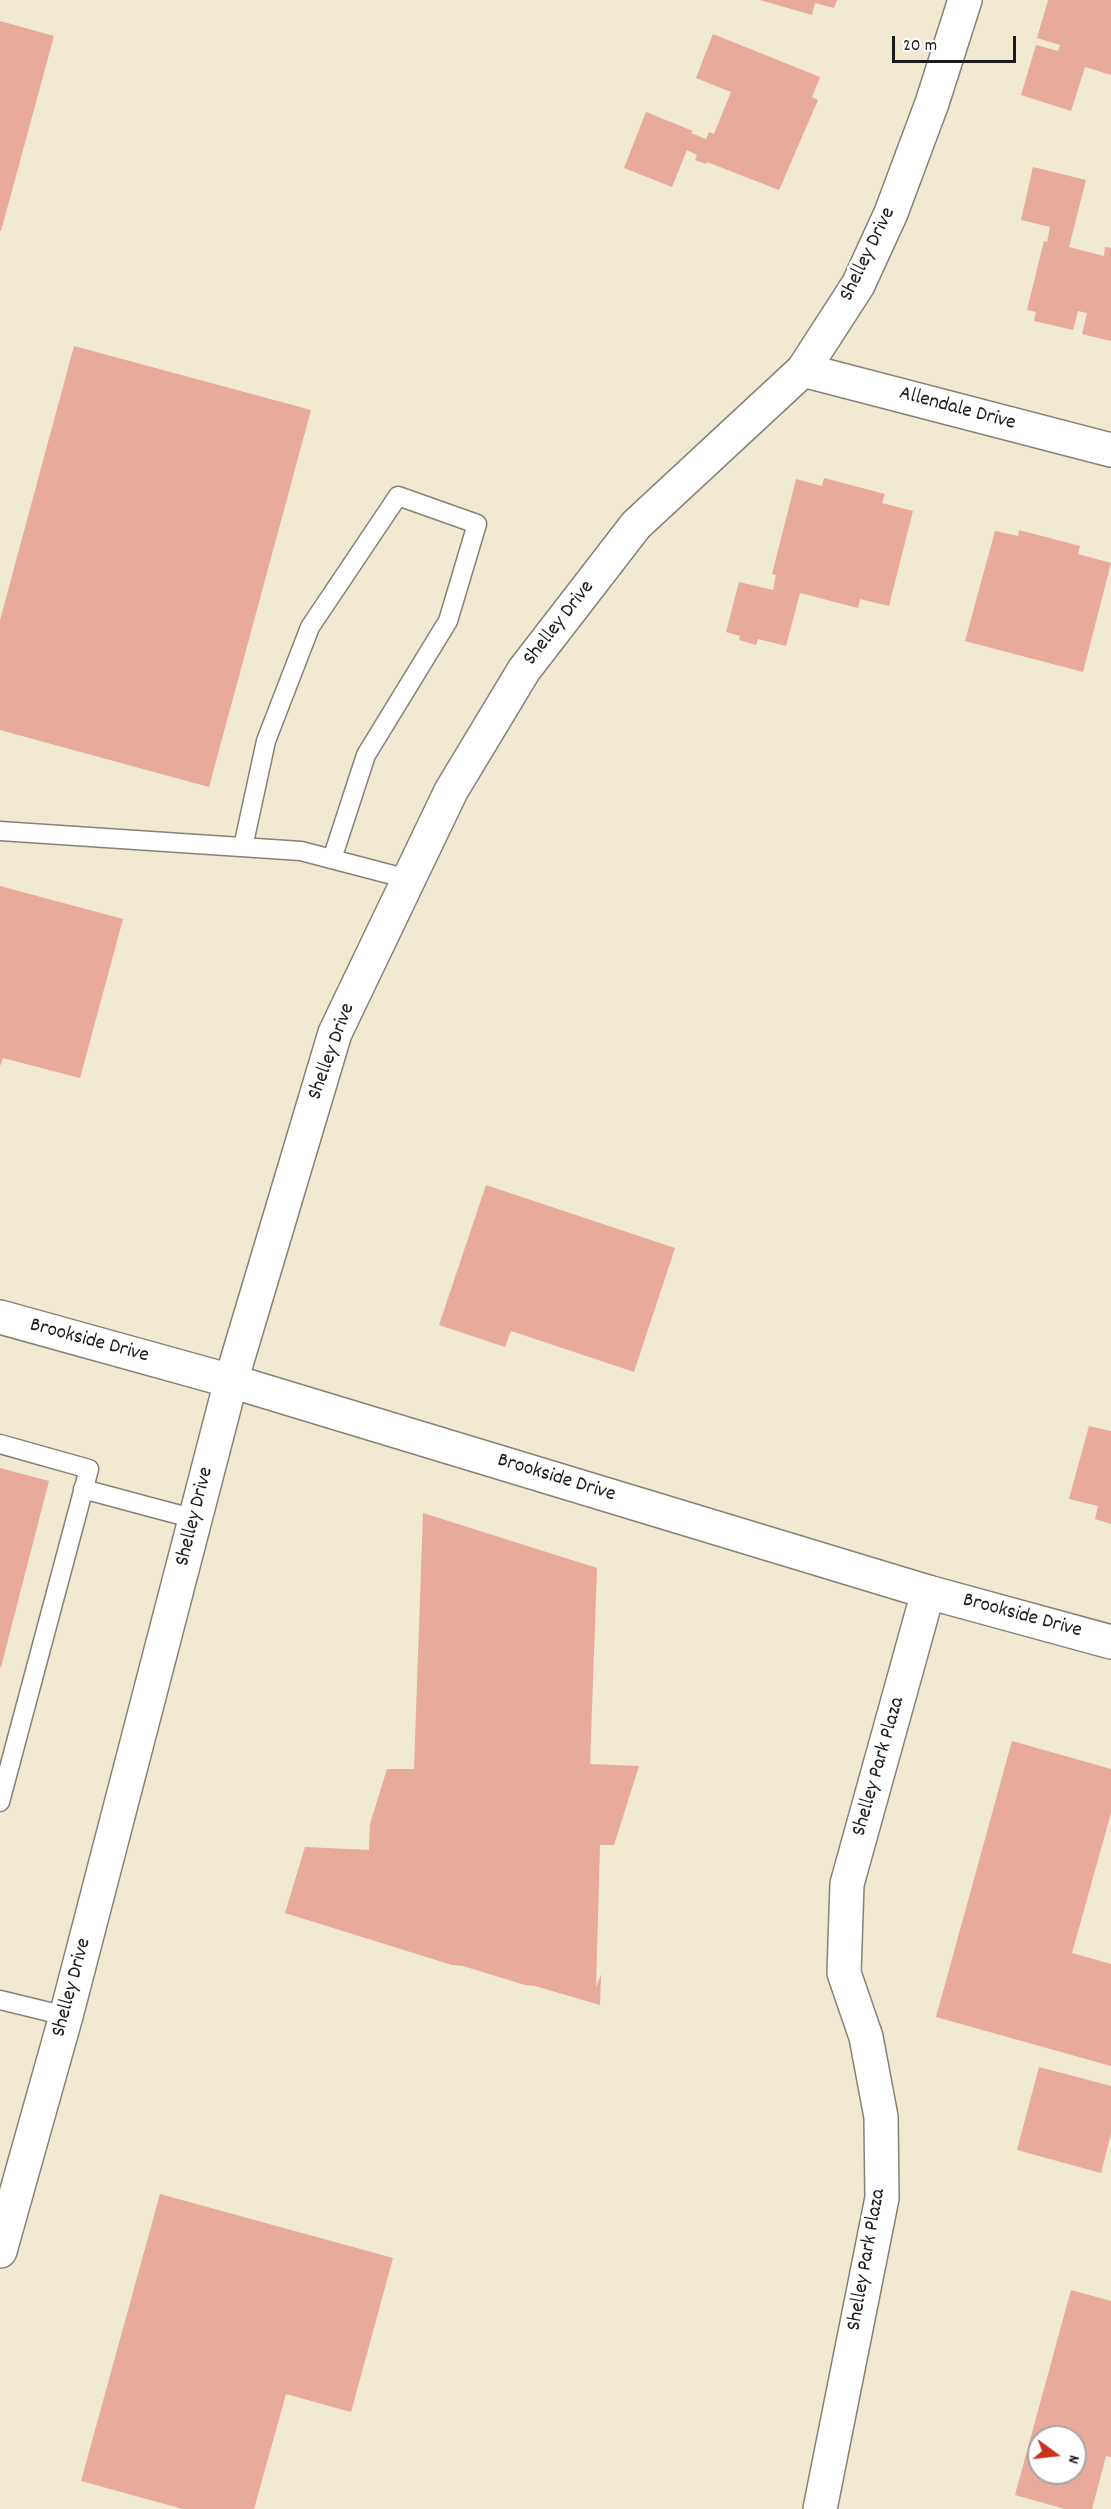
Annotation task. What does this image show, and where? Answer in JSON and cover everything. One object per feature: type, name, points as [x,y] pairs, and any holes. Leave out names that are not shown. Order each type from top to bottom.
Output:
[{"type":"street","name":"Shelley Drive","points":[[0,2251],[66,2016],[231,1381],[335,1033],[451,791],[524,670],[636,525],[803,370],[858,285],[891,213],[932,103],[965,0]]},
{"type":"street","name":"Allendale Drive","points":[[803,370],[1111,450]]},
{"type":"street","name":"Brookside Drive","points":[[0,1317],[231,1381],[928,1592],[1111,1642]]},
{"type":"street","name":"Shelley Park Plaza","points":[[820,2509],[882,2198],[882,2117],[866,2037],[844,1973],[847,1884],[928,1592]]},
{"type":"lane","points":[[243,847],[266,741],[310,627],[398,496],[477,524],[448,621],[366,755],[332,859]]},
{"type":"lane","points":[[0,831],[301,851],[408,879]]},
{"type":"lane","points":[[0,1444],[89,1469],[0,1802]]},
{"type":"lane","points":[[83,1489],[195,1519]]},
{"type":"lane","points":[[0,2000],[66,2016]]},
{"type":"building","points":[[760,0],[837,0],[834,8],[815,3],[812,15]]},
{"type":"building","points":[[1048,0],[1111,0],[1111,75],[1085,67],[1071,111],[1021,95],[1036,45],[1058,51],[1060,45],[1037,38]]},
{"type":"building","points":[[0,21],[54,36],[1,231],[0,231]]},
{"type":"building","points":[[713,34],[820,77],[812,97],[818,100],[779,190],[707,162],[706,164],[695,160],[697,155],[687,150],[672,187],[624,168],[646,112],[693,131],[691,133],[706,139],[709,132],[714,134],[731,92],[696,78]]},
{"type":"building","points":[[1033,167],[1086,180],[1069,247],[1104,256],[1105,247],[1111,248],[1111,341],[1082,334],[1087,313],[1078,311],[1073,330],[1034,321],[1036,312],[1027,310],[1044,241],[1047,242],[1050,227],[1021,220]]},
{"type":"building","points":[[74,346],[311,410],[209,787],[0,730],[0,620]]},
{"type":"building","points":[[824,478],[885,494],[882,503],[913,511],[889,606],[860,599],[858,608],[800,593],[786,646],[758,639],[756,645],[739,640],[740,636],[726,632],[739,582],[773,590],[776,575],[772,574],[796,479],[822,486]]},
{"type":"building","points":[[1019,530],[1080,546],[1078,554],[1111,563],[1083,672],[965,641],[995,531],[1018,536]]},
{"type":"building","points":[[0,886],[123,919],[80,1078],[3,1058],[0,1066]]},
{"type":"building","points":[[486,1185],[675,1248],[634,1372],[511,1331],[505,1347],[439,1325]]},
{"type":"building","points":[[1089,1426],[1111,1431],[1111,1524],[1095,1519],[1098,1506],[1069,1499]]},
{"type":"building","points":[[0,1468],[49,1481],[1,1667],[0,1667]]},
{"type":"building","points":[[423,1513],[597,1568],[590,1764],[639,1766],[614,1845],[600,1845],[596,1988],[601,1974],[600,2005],[463,1966],[452,1965],[285,1913],[305,1847],[369,1850],[370,1824],[387,1769],[414,1769]]},
{"type":"building","points":[[1012,1741],[1111,1769],[1111,1813],[1072,1953],[1111,1964],[1111,2066],[936,2017]]},
{"type":"building","points":[[1039,2067],[1111,2086],[1111,2134],[1101,2173],[1017,2150]]},
{"type":"building","points":[[160,2194],[393,2258],[351,2412],[286,2394],[254,2509],[183,2509],[81,2481]]},
{"type":"building","points":[[1071,2290],[1111,2301],[1111,2457],[1106,2456],[1092,2509],[1065,2509],[1015,2495],[1027,2451],[1027,2485],[1087,2485],[1087,2425],[1034,2425]]}]
